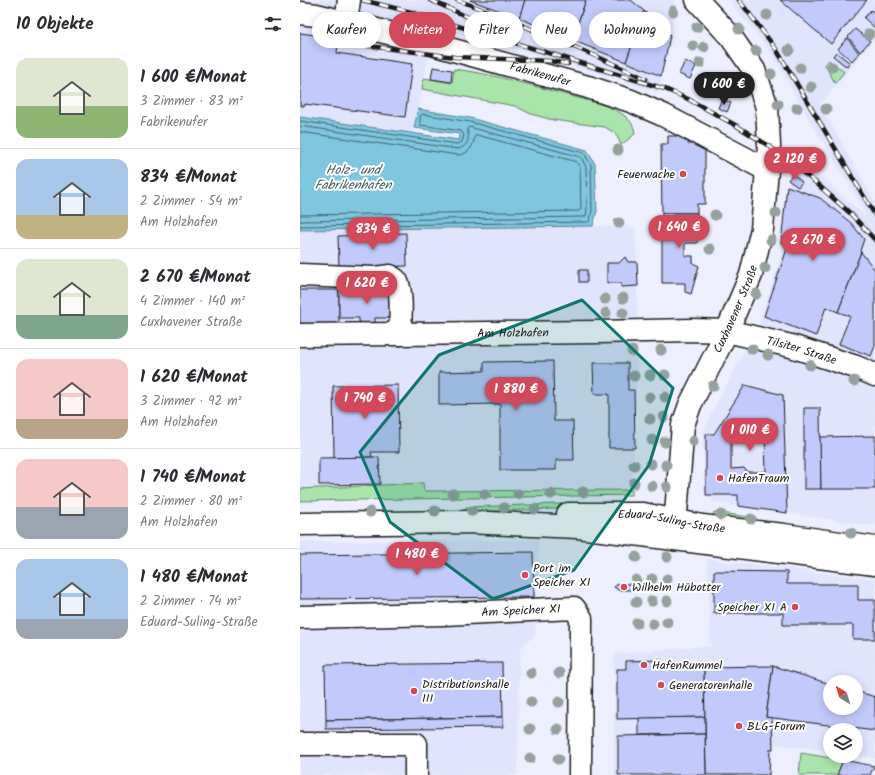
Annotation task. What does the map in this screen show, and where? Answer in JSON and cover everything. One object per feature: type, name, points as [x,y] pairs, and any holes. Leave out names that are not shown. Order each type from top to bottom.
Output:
[{"type":"street","points":[[347,12],[349,0]]},
{"type":"street","name":"Cuxhavener Straße","points":[[674,530],[683,425],[690,406],[727,331],[751,275],[762,229],[769,146],[767,107],[754,70],[731,37],[696,0]]},
{"type":"street","name":"Fabrikenufer","points":[[300,13],[312,14]]},
{"type":"street","name":"Fabrikenufer","points":[[381,31],[581,85],[624,99],[663,115],[767,170]]},
{"type":"street","points":[[300,275],[375,278],[390,276],[397,281],[400,289],[400,334]]},
{"type":"street","name":"Am Holzhafen","points":[[300,335],[692,330],[727,331]]},
{"type":"street","name":"Tilsiter Straße","points":[[727,331],[791,346],[875,374]]},
{"type":"street","name":"Eduard-Suling-Straße","points":[[300,524],[467,522],[674,530],[875,564]]},
{"type":"street","name":"Eduard-Suling-Straße","points":[[674,530],[702,526],[784,535],[875,548]]},
{"type":"street","name":"Am Speicher XI","points":[[300,617],[443,614],[574,608],[581,618],[580,775]]},
{"type":"street","points":[[300,744],[416,744],[416,775]]},
{"type":"highlighted area","points":[[582,300],[673,388],[649,465],[574,570],[493,599],[390,522],[360,452],[439,355]]},
{"type":"shaded area","points":[[300,0],[675,0],[671,35],[671,12],[589,12],[589,48],[668,48],[658,93],[617,79],[512,48],[523,48],[523,12],[464,12],[464,35],[456,33],[456,12],[389,12],[389,48],[431,48],[413,133],[300,117]]},
{"type":"shaded area","points":[[729,0],[875,0],[875,38],[820,105],[875,202],[875,526],[713,502],[704,492],[703,432],[714,408],[759,325],[783,249],[791,170],[791,154],[829,184],[867,218],[861,204],[806,114],[773,55]]},
{"type":"shaded area","points":[[593,226],[636,228],[638,355],[632,490],[423,491],[423,483],[300,489],[300,230]]},
{"type":"shaded area","points":[[539,540],[535,634],[520,649],[517,775],[300,775],[300,542]]},
{"type":"shaded area","points":[[707,559],[875,579],[875,758],[863,756],[863,723],[823,723],[823,750],[773,744],[771,775],[614,775],[614,654],[704,646],[711,647]]},
{"type":"green space","points":[[829,60],[844,72],[835,83],[825,65]]},
{"type":"green space","points":[[454,69],[513,81],[606,106],[625,116],[632,124],[635,134],[621,145],[616,134],[605,127],[553,120],[531,114],[515,106],[422,89],[424,78],[452,83]]},
{"type":"green space","points":[[423,483],[424,491],[632,490],[632,495],[300,501],[300,489]]},
{"type":"green space","points":[[556,504],[632,504],[632,509],[556,509],[466,512],[466,507]]},
{"type":"green space","points":[[714,512],[756,518],[755,524],[713,517]]},
{"type":"green space","points":[[801,753],[823,757],[823,763],[842,763],[837,775],[799,775]]},
{"type":"water","name":"Holz- und Fabrikenhafen","points":[[418,109],[470,118],[587,150],[595,164],[597,211],[593,226],[300,230],[300,117],[459,140],[460,134],[414,128]]},
{"type":"building","points":[[470,0],[525,0],[521,12],[503,12]]},
{"type":"building","points":[[525,0],[586,0],[581,14],[581,12],[531,12],[531,23],[523,20],[523,12],[521,12]]},
{"type":"building","points":[[586,0],[631,0],[644,11],[589,12],[589,47],[581,44],[581,14]]},
{"type":"building","points":[[780,0],[867,0],[831,44]]},
{"type":"building","points":[[871,10],[875,14],[875,28],[864,18]]},
{"type":"building","points":[[855,29],[870,41],[860,52],[848,37]]},
{"type":"building","points":[[300,33],[312,35],[312,48],[338,48],[337,53],[412,64],[405,117],[305,104],[305,106],[300,106]]},
{"type":"building","points":[[847,38],[859,53],[852,61],[838,49]]},
{"type":"building","points":[[592,48],[631,48],[626,62]]},
{"type":"building","points":[[631,48],[667,48],[661,76],[626,62]]},
{"type":"building","points":[[836,52],[850,63],[847,67],[833,56]]},
{"type":"building","points":[[685,61],[696,66],[690,79],[679,74]]},
{"type":"building","points":[[433,67],[452,70],[451,82],[431,79]]},
{"type":"building","points":[[722,99],[731,103],[727,112],[718,108]]},
{"type":"building","name":"Feuerwache","points":[[668,136],[684,136],[684,141],[688,141],[688,144],[705,144],[705,204],[697,204],[697,213],[662,213],[661,144],[668,144]]},
{"type":"building","points":[[793,174],[802,182],[798,187],[788,180]]},
{"type":"building","points":[[787,186],[820,198],[851,223],[864,239],[861,252],[838,312],[826,307],[816,336],[764,316],[788,246],[781,243]]},
{"type":"building","points":[[662,213],[697,213],[697,243],[685,243],[685,256],[693,256],[693,263],[699,266],[691,294],[685,292],[685,283],[662,283]]},
{"type":"building","points":[[406,233],[407,266],[339,268],[338,236]]},
{"type":"building","points":[[861,252],[875,270],[875,346],[871,356],[839,344],[850,316],[838,312]]},
{"type":"building","points":[[625,257],[628,262],[637,262],[638,286],[621,287],[621,283],[607,283],[607,263],[619,263]]},
{"type":"building","points":[[579,270],[587,270],[587,282],[579,282]]},
{"type":"building","points":[[300,290],[339,290],[339,325],[300,325]]},
{"type":"building","points":[[339,290],[395,290],[395,318],[375,318],[375,323],[359,323],[359,318],[339,318]]},
{"type":"building","points":[[553,361],[554,421],[573,421],[574,460],[556,460],[556,470],[500,470],[500,404],[439,405],[439,372],[484,371],[484,362]]},
{"type":"building","points":[[593,363],[628,363],[628,390],[634,390],[635,448],[609,448],[609,394],[594,394]]},
{"type":"building","points":[[398,385],[399,452],[371,452],[372,457],[334,458],[333,386]]},
{"type":"building","points":[[745,385],[783,395],[787,513],[738,506],[738,495],[706,495],[706,434],[714,434]],"holes":[[[726,432],[765,432],[766,472],[747,472],[744,468],[731,469],[731,434],[726,434]]]},
{"type":"building","points":[[804,408],[820,408],[821,489],[804,489]]},
{"type":"building","points":[[875,436],[875,489],[821,489],[820,437]]},
{"type":"building","points":[[379,457],[380,484],[319,485],[319,458]]},
{"type":"building","points":[[533,552],[534,597],[300,599],[300,555]]},
{"type":"building","name":"Speicher XI A","points":[[714,571],[787,572],[787,584],[858,584],[858,600],[875,600],[875,639],[853,639],[853,625],[783,625],[783,613],[714,613]]},
{"type":"building","name":"Wilhelm Hübotter","points":[[618,584],[631,584],[633,586],[631,590],[618,590],[614,587]]},
{"type":"building","name":"Generatorenhalle","points":[[662,660],[663,668],[704,667],[705,717],[617,719],[617,669],[626,669],[626,661]]},
{"type":"building","name":"Distributionshalle III","points":[[502,663],[503,717],[326,720],[325,665]]},
{"type":"building","name":"BLG-Forum","points":[[773,666],[766,717],[772,718],[773,749],[770,749],[769,775],[706,775],[704,667]]},
{"type":"building","points":[[773,666],[823,682],[823,715],[863,715],[863,693],[875,697],[875,731],[863,729],[863,723],[823,723],[823,724],[766,717]]},
{"type":"building","points":[[503,717],[503,727],[326,729],[326,720]]},
{"type":"building","points":[[705,717],[705,734],[639,735],[639,718]]},
{"type":"building","points":[[705,734],[706,775],[618,775],[618,736]]},
{"type":"building","points":[[842,763],[858,763],[874,766],[870,775],[837,775]]},
{"type":"railway","points":[[362,0],[411,12],[555,55],[665,89],[688,99],[737,126],[769,146],[815,182],[851,214],[875,240]]},
{"type":"railway","points":[[430,0],[464,15]]},
{"type":"railway","points":[[457,0],[495,14],[598,57],[646,79]]},
{"type":"railway","points":[[739,0],[776,49],[875,215]]},
{"type":"railway","points":[[381,48],[455,57],[550,61],[568,64]]},
{"type":"place","name":"Feuerwache","points":[[683,174]]},
{"type":"place","name":"HafenTraum","points":[[720,478]]},
{"type":"place","name":"Port im Speicher XI","points":[[525,575]]},
{"type":"place","name":"Wilhelm Hübotter","points":[[624,587]]},
{"type":"place","name":"Speicher XI A","points":[[795,607]]},
{"type":"place","name":"HafenRummel","points":[[644,665]]},
{"type":"place","name":"Generatorenhalle","points":[[661,685]]},
{"type":"place","name":"Distributionshalle III","points":[[414,691]]},
{"type":"place","name":"BLG-Forum","points":[[739,726]]}]
